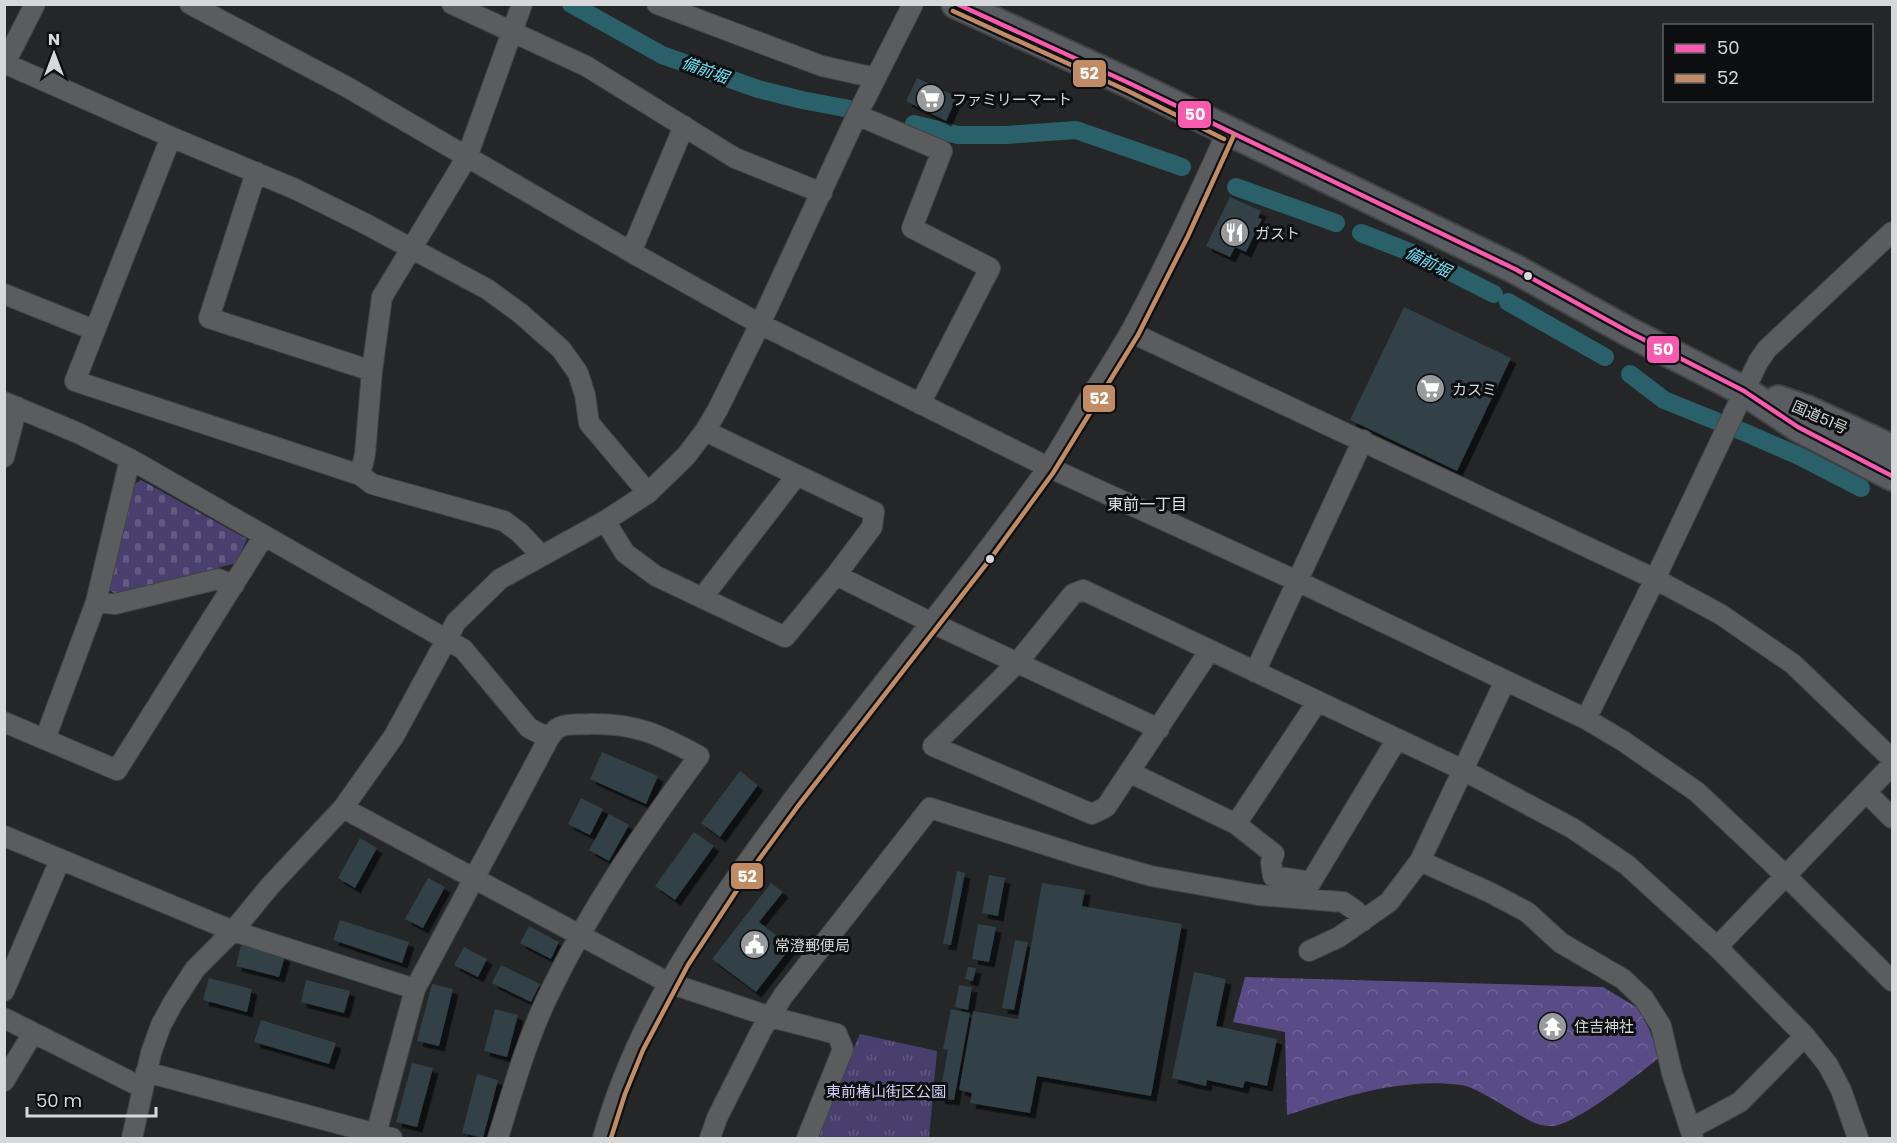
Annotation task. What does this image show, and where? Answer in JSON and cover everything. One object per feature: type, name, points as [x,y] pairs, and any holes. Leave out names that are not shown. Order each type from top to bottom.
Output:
[{"type":"highway","name":"国道51号","points":[[956,4],[1131,84],[1515,269],[1627,331],[1744,391],[1791,423],[1893,476]]},
{"type":"highway","name":"国道51号","points":[[1744,391],[1791,403],[1893,449]]},
{"type":"street","points":[[35,4],[5,63],[315,199],[487,289],[520,313],[561,349],[578,373],[585,395],[589,423],[648,493]]},
{"type":"street","points":[[190,4],[347,87],[760,324],[1048,467],[1297,580],[1586,719],[1623,741],[1697,792],[1893,981]]},
{"type":"street","points":[[452,4],[586,66],[735,158],[822,193]]},
{"type":"street","points":[[360,475],[365,454],[372,371],[382,297],[467,157],[510,32],[522,4]]},
{"type":"street","points":[[657,4],[822,66],[876,78]]},
{"type":"street","points":[[132,1138],[144,1080],[161,1025],[173,1003],[195,969],[233,931],[270,886],[343,808],[394,736],[456,622],[500,579],[605,521],[648,493],[686,456],[705,430],[718,409],[760,324],[857,115],[913,4]]},
{"type":"street","points":[[857,115],[942,151],[912,228],[990,268],[920,404]]},
{"type":"street","points":[[631,252],[684,126]]},
{"type":"street","points":[[603,1138],[619,1089],[640,1041],[669,982],[705,921],[1048,467],[1130,332],[1227,132]]},
{"type":"street","points":[[171,137],[75,381],[360,475],[372,484],[504,521],[520,533],[541,555]]},
{"type":"street","points":[[256,172],[209,318],[372,371]]},
{"type":"street","points":[[1586,719],[1758,362],[1767,349],[1893,232]]},
{"type":"street","points":[[4,294],[94,330]]},
{"type":"street","points":[[1130,332],[1655,579],[1720,614],[1793,664],[1893,759]]},
{"type":"street","points":[[4,457],[11,405],[78,433],[130,459],[463,649],[529,728],[549,738]]},
{"type":"street","points":[[605,521],[625,553],[656,576],[785,637],[872,527],[874,512],[705,430]]},
{"type":"street","points":[[1255,672],[1363,440]]},
{"type":"street","points":[[45,739],[96,602],[130,459]]},
{"type":"street","points":[[702,598],[797,475]]},
{"type":"street","points":[[4,722],[117,770],[264,536]]},
{"type":"street","points":[[836,575],[930,622],[1160,729]]},
{"type":"street","points":[[96,602],[115,604],[218,579],[234,585]]},
{"type":"street","points":[[1210,650],[1131,773],[1106,807],[1092,814],[933,746],[1018,662],[1073,594],[1083,590],[1210,650],[1317,702],[1463,770],[1572,828],[1627,865],[1718,948],[1805,1036],[1828,1065],[1841,1090],[1858,1138]]},
{"type":"street","points":[[1309,951],[1339,937],[1389,902],[1420,861],[1505,681]]},
{"type":"street","points":[[1236,824],[1317,702]]},
{"type":"street","points":[[4,1018],[33,1033],[144,1080],[384,1136],[415,989],[549,738],[558,728],[574,725],[615,724],[641,729],[664,737],[699,756],[615,874],[549,993],[524,1057],[498,1138]]},
{"type":"street","points":[[1131,773],[1236,824],[1274,854],[1271,862],[1273,876],[1311,882],[1397,739]]},
{"type":"street","points":[[1718,948],[1893,765]]},
{"type":"street","points":[[1867,793],[1893,818]]},
{"type":"street","points":[[343,808],[669,982],[771,1017],[837,1034],[843,1048],[807,1138]]},
{"type":"street","points":[[710,1138],[717,1118],[761,1031],[783,996],[930,808],[1151,876],[1258,895],[1342,902],[1356,911],[1363,921]]},
{"type":"street","points":[[4,836],[233,931],[415,989]]},
{"type":"street","points":[[4,991],[60,860]]},
{"type":"street","points":[[1420,861],[1490,892],[1527,912],[1561,943],[1623,979],[1644,999],[1661,1026],[1672,1073],[1692,1134],[1740,1102],[1805,1036]]},
{"type":"street","points":[[4,1082],[33,1033]]},
{"type":"green space","points":[[141,480],[247,539],[236,563],[117,595],[109,590],[133,485]]},
{"type":"green space","points":[[1245,977],[1603,987],[1638,1008],[1650,1031],[1659,1058],[1591,1109],[1552,1126],[1530,1121],[1467,1086],[1439,1083],[1373,1090],[1287,1115],[1285,1032],[1233,1022]]},
{"type":"green space","name":"東前椿山街区公園","points":[[860,1034],[937,1051],[929,1138],[814,1138]]},
{"type":"building","name":"ファミリーマート","points":[[917,78],[957,97],[946,121],[906,101]]},
{"type":"building","name":"ガスト","points":[[1230,197],[1261,211],[1258,218],[1262,219],[1246,252],[1235,247],[1230,257],[1206,246]]},
{"type":"building","name":"カスミ","points":[[1404,307],[1511,358],[1457,471],[1350,420]]},
{"type":"building","points":[[602,752],[658,776],[646,804],[590,779]]},
{"type":"building","points":[[740,771],[758,785],[720,837],[701,823]]},
{"type":"building","points":[[581,798],[603,809],[590,835],[568,824]]},
{"type":"building","points":[[609,814],[629,825],[609,861],[589,850]]},
{"type":"building","points":[[694,832],[714,846],[675,900],[655,886]]},
{"type":"building","points":[[360,838],[377,848],[355,888],[338,878]]},
{"type":"building","points":[[957,871],[965,873],[951,945],[943,944]]},
{"type":"building","points":[[989,875],[1005,878],[998,916],[982,913]]},
{"type":"building","points":[[428,878],[445,887],[423,928],[405,919]]},
{"type":"building","points":[[771,883],[783,892],[759,922],[791,947],[756,992],[712,959]]},
{"type":"building","points":[[1042,883],[1085,890],[1082,906],[1182,924],[1151,1096],[1037,1076],[1030,1113],[970,1103],[972,1093],[959,1090],[973,1011],[1018,1019]]},
{"type":"building","points":[[340,920],[409,942],[402,963],[333,940]]},
{"type":"building","points":[[978,924],[996,927],[989,962],[972,959]]},
{"type":"building","points":[[529,926],[559,942],[551,959],[520,943]]},
{"type":"building","points":[[1015,940],[1028,942],[1014,1010],[1002,1008]]},
{"type":"building","points":[[241,945],[285,956],[279,977],[236,966]]},
{"type":"building","points":[[464,947],[487,959],[478,977],[454,965]]},
{"type":"building","points":[[501,965],[540,984],[531,1002],[492,983]]},
{"type":"building","points":[[968,967],[976,968],[973,981],[965,979]]},
{"type":"building","points":[[1194,972],[1226,979],[1216,1026],[1277,1039],[1267,1086],[1245,1081],[1243,1088],[1207,1080],[1206,1086],[1172,1078]]},
{"type":"building","points":[[209,978],[252,989],[247,1012],[203,1000]]},
{"type":"building","points":[[306,980],[350,991],[344,1013],[301,1002]]},
{"type":"building","points":[[432,984],[453,989],[439,1046],[417,1041]]},
{"type":"building","points":[[959,985],[972,987],[968,1010],[955,1007]]},
{"type":"building","points":[[495,1009],[518,1015],[507,1057],[484,1051]]},
{"type":"building","points":[[951,1009],[970,1013],[954,1100],[939,1098],[948,1050],[943,1049]]},
{"type":"building","points":[[261,1020],[336,1043],[329,1064],[254,1042]]},
{"type":"building","points":[[412,1063],[433,1068],[417,1127],[396,1122]]},
{"type":"building","points":[[477,1074],[498,1080],[483,1138],[462,1133]]},
{"type":"waterway","name":"備前堀","points":[[571,4],[662,55],[758,89],[850,109]]},
{"type":"waterway","name":"備前堀","points":[[914,124],[958,135],[1006,135],[1076,130],[1182,167]]},
{"type":"waterway","name":"備前堀","points":[[1236,187],[1336,223]]},
{"type":"waterway","name":"備前堀","points":[[1361,233],[1417,255],[1494,294]]},
{"type":"waterway","name":"備前堀","points":[[1508,302],[1605,357]]},
{"type":"waterway","name":"備前堀","points":[[1630,374],[1664,400],[1716,421]]},
{"type":"waterway","name":"備前堀","points":[[1739,430],[1799,456],[1861,488]]},
{"type":"transit line","name":"50","points":[[957,4],[1131,84],[1515,269],[1627,331],[1744,391],[1798,427],[1892,476]]},
{"type":"transit line","name":"52","points":[[953,11],[1128,91],[1224,139]]},
{"type":"transit line","name":"52","points":[[611,1138],[625,1094],[643,1050],[688,965],[741,884],[798,806],[991,558],[1053,473],[1138,335],[1188,236],[1234,135]]},
{"type":"place","name":"ファミリーマート","points":[[931,99]]},
{"type":"place","name":"ガスト","points":[[1234,233]]},
{"type":"place","name":"カスミ","points":[[1431,389]]},
{"type":"place","name":"常澄郵便局","points":[[754,945]]},
{"type":"place","name":"住吉神社","points":[[1553,1026]]},
{"type":"district","name":"東前一丁目","points":[[1147,504]]}]
